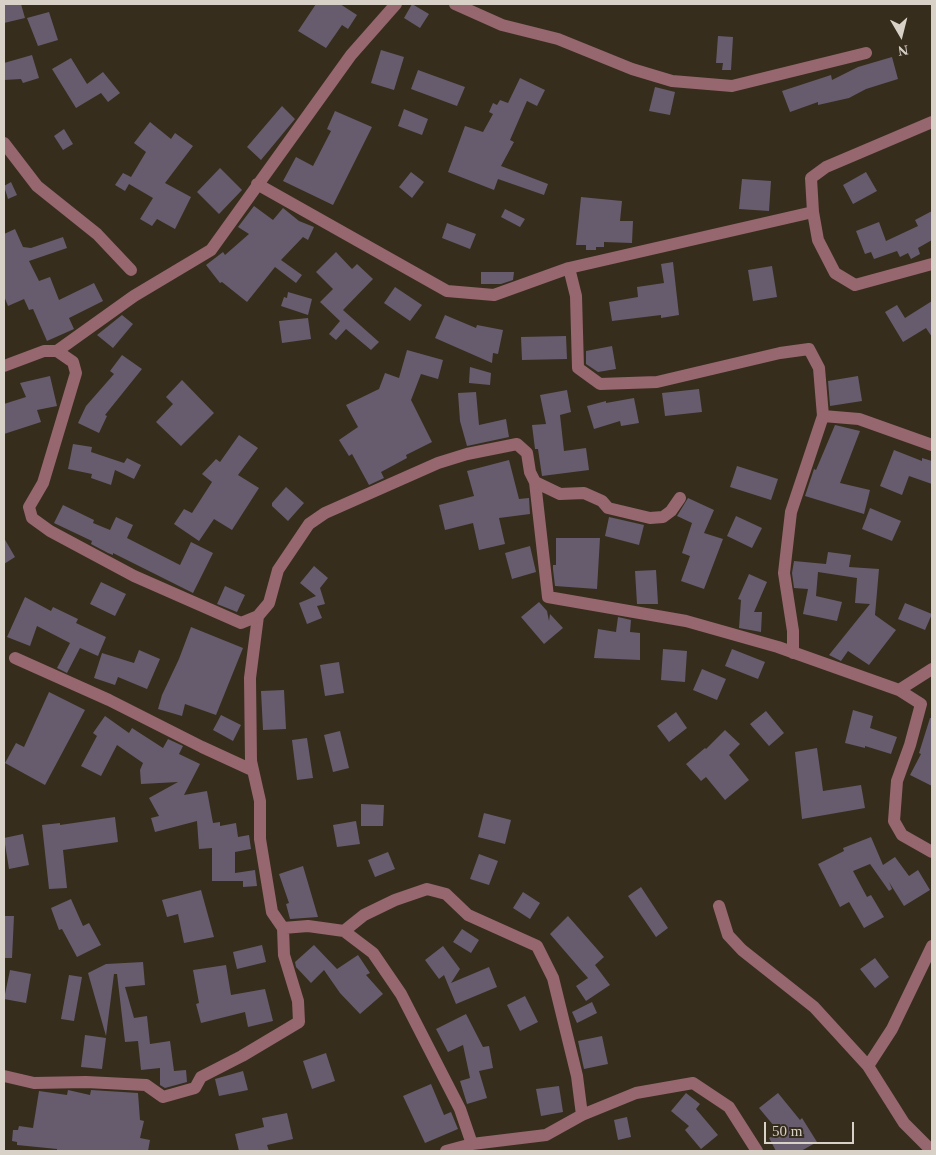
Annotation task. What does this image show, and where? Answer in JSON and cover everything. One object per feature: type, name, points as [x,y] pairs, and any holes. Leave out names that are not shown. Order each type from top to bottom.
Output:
[{"type":"street","points":[[57,351],[134,296],[211,250],[351,55],[396,4]]},
{"type":"street","points":[[454,4],[502,25],[558,39],[632,69],[672,81],[732,86],[866,54]]},
{"type":"street","points":[[932,122],[826,166],[811,178],[812,212],[818,240],[835,273],[855,286],[932,264]]},
{"type":"street","points":[[4,142],[37,186],[97,234],[131,270]]},
{"type":"street","points":[[257,184],[447,291],[494,296],[569,268],[812,212]]},
{"type":"street","points":[[569,268],[576,296],[578,368],[600,384],[657,382],[780,352],[809,349],[819,368],[823,416],[791,512],[784,573],[793,631],[793,653]]},
{"type":"street","points":[[4,366],[44,350],[57,351],[73,362],[76,372],[43,483],[29,508],[32,518],[50,531],[134,576],[241,623],[258,616],[269,603],[278,570],[309,524],[325,513],[438,463],[467,454],[517,444],[527,453],[530,472],[536,482],[548,597],[686,621],[793,653],[899,690],[921,704],[910,745],[897,781],[894,821],[902,835],[932,852]]},
{"type":"street","points":[[823,416],[859,419],[932,446]]},
{"type":"street","points":[[536,482],[560,494],[584,493],[602,501],[608,508],[650,518],[663,517],[671,511],[680,498]]},
{"type":"street","points":[[4,1076],[34,1083],[86,1082],[146,1085],[163,1097],[195,1088],[201,1077],[242,1056],[299,1022],[298,1001],[284,955],[283,928],[272,912],[260,839],[260,801],[252,770],[250,678],[258,616]]},
{"type":"street","points":[[15,658],[109,700],[252,770]]},
{"type":"street","points":[[899,690],[932,669]]},
{"type":"street","points":[[344,931],[364,915],[395,900],[427,889],[446,894],[468,915],[537,946],[553,978],[577,1076],[582,1115]]},
{"type":"street","points":[[718,906],[728,935],[737,945],[814,1007],[868,1066],[904,1123],[932,1151]]},
{"type":"street","points":[[283,928],[308,926],[344,931],[373,953],[402,994],[460,1109],[472,1144]]},
{"type":"street","points":[[868,1066],[892,1030],[932,946]]},
{"type":"street","points":[[446,1151],[472,1144],[546,1135],[582,1115],[636,1093],[693,1083],[729,1107],[757,1151]]},
{"type":"building","points":[[4,4],[21,4],[25,18],[4,23]]},
{"type":"building","points":[[316,4],[340,4],[357,15],[348,29],[342,25],[326,48],[298,31]]},
{"type":"building","points":[[412,4],[429,14],[420,28],[404,18]]},
{"type":"building","points":[[49,12],[58,40],[38,46],[27,18]]},
{"type":"building","points":[[718,36],[733,37],[731,70],[722,70],[723,63],[716,63]]},
{"type":"building","points":[[381,50],[404,57],[394,90],[371,83]]},
{"type":"building","points":[[32,55],[39,78],[23,83],[21,79],[4,80],[4,63]]},
{"type":"building","points":[[892,57],[898,79],[866,89],[849,98],[818,105],[818,102],[790,112],[782,91],[831,75],[832,80],[858,67]]},
{"type":"building","points":[[71,58],[87,84],[103,72],[120,93],[108,102],[101,93],[76,108],[52,69]]},
{"type":"building","points":[[418,70],[465,87],[457,106],[411,89]]},
{"type":"building","points":[[520,78],[545,90],[537,106],[527,101],[510,140],[514,142],[501,166],[548,184],[544,195],[498,179],[494,190],[448,172],[465,126],[483,132],[493,114],[489,112],[493,103],[497,105],[500,100],[508,103]]},
{"type":"building","points":[[655,87],[675,92],[670,115],[649,111]]},
{"type":"building","points":[[282,106],[295,119],[261,160],[247,147]]},
{"type":"building","points":[[404,109],[428,119],[422,135],[398,126]]},
{"type":"building","points":[[335,111],[372,127],[333,205],[283,181],[296,157],[313,166],[331,131],[327,129]]},
{"type":"building","points":[[150,122],[171,139],[175,133],[193,146],[165,183],[191,197],[175,229],[157,219],[152,226],[140,219],[153,198],[129,184],[125,191],[115,185],[123,173],[131,177],[146,152],[134,143]]},
{"type":"building","points":[[64,129],[73,144],[63,150],[54,136]]},
{"type":"building","points":[[220,168],[242,190],[219,214],[197,192]]},
{"type":"building","points":[[411,172],[424,182],[412,198],[399,187]]},
{"type":"building","points":[[866,172],[877,191],[853,204],[843,185]]},
{"type":"building","points":[[742,179],[771,181],[769,211],[739,209]]},
{"type":"building","points":[[11,182],[17,195],[8,199],[4,186]]},
{"type":"building","points":[[581,197],[622,201],[620,221],[633,221],[632,243],[604,242],[604,247],[596,247],[596,250],[586,250],[586,245],[576,245]]},
{"type":"building","points":[[254,206],[273,220],[283,208],[299,221],[314,227],[308,240],[303,237],[281,260],[302,275],[296,283],[275,267],[247,302],[222,282],[220,283],[206,265],[223,252],[225,255],[249,234],[238,227]]},
{"type":"building","points":[[505,209],[525,219],[520,227],[501,217]]},
{"type":"building","points":[[932,211],[932,240],[918,248],[920,254],[911,259],[908,253],[900,257],[897,251],[874,259],[871,252],[865,254],[856,231],[879,222],[886,241],[918,226],[915,220]]},
{"type":"building","points":[[447,223],[476,234],[470,249],[442,238]]},
{"type":"building","points":[[15,229],[23,247],[31,248],[63,237],[67,248],[29,261],[39,281],[50,277],[59,300],[94,283],[103,301],[69,318],[74,329],[47,341],[33,309],[29,310],[24,299],[8,306],[4,296],[4,234]]},
{"type":"building","points":[[336,252],[352,269],[357,264],[373,279],[343,310],[379,342],[371,350],[346,329],[336,340],[329,334],[340,321],[320,302],[333,289],[316,272]]},
{"type":"building","points":[[673,262],[679,315],[661,318],[661,315],[612,321],[609,302],[638,297],[637,287],[664,283],[661,264]]},
{"type":"building","points":[[772,266],[777,297],[753,301],[748,270]]},
{"type":"building","points":[[481,272],[514,272],[513,280],[501,284],[481,284]]},
{"type":"building","points":[[395,287],[422,305],[410,321],[384,303]]},
{"type":"building","points":[[288,292],[312,299],[308,315],[281,306],[284,297],[287,298]]},
{"type":"building","points":[[932,301],[932,337],[926,328],[903,342],[885,312],[897,305],[905,318]]},
{"type":"building","points":[[122,315],[133,324],[113,348],[97,335]]},
{"type":"building","points":[[445,315],[476,328],[477,325],[503,330],[498,354],[493,353],[492,363],[435,338]]},
{"type":"building","points":[[308,318],[311,339],[282,343],[279,321]]},
{"type":"building","points":[[566,336],[567,359],[522,360],[521,337]]},
{"type":"building","points":[[612,346],[616,369],[598,372],[586,364],[586,351]]},
{"type":"building","points":[[407,350],[443,360],[438,379],[421,374],[411,400],[432,442],[406,455],[407,458],[381,472],[384,478],[369,485],[352,454],[349,456],[339,440],[358,427],[346,405],[379,389],[385,373],[399,378]]},
{"type":"building","points":[[122,355],[142,369],[105,415],[107,416],[99,433],[78,423],[86,406],[114,374],[110,371]]},
{"type":"building","points":[[470,367],[491,373],[490,385],[469,383]]},
{"type":"building","points":[[50,376],[57,406],[37,410],[41,422],[4,434],[4,404],[26,397],[20,383]]},
{"type":"building","points":[[858,376],[862,401],[830,406],[828,381]]},
{"type":"building","points":[[182,380],[214,413],[181,446],[156,422],[173,404],[166,397]]},
{"type":"building","points":[[699,389],[702,412],[665,416],[662,393]]},
{"type":"building","points":[[567,390],[571,412],[560,415],[564,451],[586,448],[589,470],[542,476],[538,449],[535,449],[532,425],[546,424],[540,395]]},
{"type":"building","points":[[476,392],[479,425],[506,419],[509,437],[467,446],[460,421],[458,393]]},
{"type":"building","points":[[634,398],[639,423],[621,426],[620,421],[594,429],[587,406],[606,401],[606,403]]},
{"type":"building","points":[[835,425],[860,431],[840,483],[870,490],[864,514],[805,496],[814,469],[816,470]]},
{"type":"building","points":[[239,435],[258,448],[238,475],[259,488],[232,530],[214,519],[199,541],[174,524],[184,509],[192,513],[212,482],[202,474],[216,459],[220,462]]},
{"type":"building","points":[[73,444],[92,447],[91,452],[124,463],[127,458],[141,465],[134,479],[115,470],[111,485],[91,478],[92,474],[68,469]]},
{"type":"building","points":[[894,450],[922,461],[922,458],[932,461],[932,484],[909,476],[902,495],[880,486]]},
{"type":"building","points":[[509,460],[519,499],[529,498],[530,514],[499,518],[505,544],[479,550],[473,523],[445,530],[439,505],[474,496],[467,471]]},
{"type":"building","points":[[737,466],[778,479],[771,500],[730,487]]},
{"type":"building","points":[[286,487],[304,503],[288,521],[272,506],[272,503]]},
{"type":"building","points":[[688,498],[714,510],[704,533],[723,539],[704,589],[681,581],[690,556],[682,553],[692,523],[677,516]]},
{"type":"building","points":[[63,505],[94,520],[93,523],[110,530],[116,517],[133,525],[127,538],[180,565],[191,542],[213,553],[193,593],[113,553],[113,555],[108,553],[91,544],[92,541],[54,523]]},
{"type":"building","points":[[870,508],[901,521],[892,541],[862,529]]},
{"type":"building","points":[[736,516],[762,528],[752,548],[727,536]]},
{"type":"building","points":[[609,517],[644,525],[639,545],[605,536]]},
{"type":"building","points":[[4,538],[15,557],[4,564]]},
{"type":"building","points":[[556,538],[600,538],[597,589],[555,586],[553,565],[556,565]]},
{"type":"building","points":[[530,546],[536,572],[512,579],[505,553]]},
{"type":"building","points":[[828,552],[851,555],[849,567],[879,569],[875,615],[896,630],[869,665],[848,651],[841,661],[829,655],[870,604],[855,603],[857,578],[818,572],[816,596],[842,602],[837,621],[803,614],[808,589],[794,588],[792,573],[794,561],[826,564]]},
{"type":"building","points":[[314,566],[328,578],[320,588],[325,604],[317,606],[322,618],[307,624],[299,603],[316,596],[300,583]]},
{"type":"building","points":[[656,570],[658,604],[637,604],[635,571]]},
{"type":"building","points":[[749,574],[767,582],[754,612],[762,612],[761,632],[739,628],[741,600],[738,599]]},
{"type":"building","points":[[101,582],[126,594],[115,616],[90,604]]},
{"type":"building","points":[[225,586],[245,595],[237,612],[217,604]]},
{"type":"building","points":[[25,597],[51,611],[53,607],[78,619],[76,623],[106,637],[98,656],[80,648],[67,673],[57,668],[70,643],[37,626],[30,646],[7,637]]},
{"type":"building","points":[[539,602],[547,611],[549,621],[550,614],[563,628],[544,644],[521,617]]},
{"type":"building","points":[[905,603],[932,614],[925,630],[898,619]]},
{"type":"building","points":[[618,617],[631,620],[630,632],[640,633],[640,660],[594,658],[598,629],[616,632]]},
{"type":"building","points":[[191,627],[243,648],[216,715],[185,704],[182,716],[158,709],[162,695],[179,659]]},
{"type":"building","points":[[663,649],[687,651],[685,682],[661,680]]},
{"type":"building","points":[[732,649],[765,662],[758,679],[725,666]]},
{"type":"building","points":[[139,650],[160,659],[147,689],[118,677],[115,685],[94,678],[102,653],[134,663]]},
{"type":"building","points":[[339,662],[344,693],[325,696],[320,665]]},
{"type":"building","points":[[702,669],[726,679],[717,700],[693,690]]},
{"type":"building","points":[[284,690],[286,729],[263,730],[261,691]]},
{"type":"building","points":[[49,692],[85,710],[45,785],[5,763],[16,743],[24,747]]},
{"type":"building","points":[[853,710],[873,716],[870,728],[897,737],[891,754],[865,746],[865,748],[845,743]]},
{"type":"building","points":[[766,711],[784,733],[769,746],[750,724]]},
{"type":"building","points":[[676,712],[687,728],[669,742],[657,726]]},
{"type":"building","points":[[221,715],[241,725],[233,741],[213,730]]},
{"type":"building","points":[[105,716],[129,733],[132,728],[163,748],[168,739],[183,746],[179,754],[200,764],[184,795],[207,791],[213,823],[220,822],[220,826],[236,823],[238,837],[249,835],[251,849],[235,852],[235,873],[255,870],[257,886],[243,887],[243,881],[212,881],[212,848],[199,849],[197,821],[155,832],[151,818],[159,816],[149,798],[178,782],[141,784],[140,770],[143,763],[117,745],[101,776],[81,766],[97,736],[93,733]]},
{"type":"building","points":[[930,718],[932,718],[932,786],[910,775],[921,754],[919,753]]},
{"type":"building","points":[[725,730],[740,744],[729,755],[749,780],[725,800],[706,777],[701,781],[686,764],[706,749]]},
{"type":"building","points":[[340,731],[349,768],[333,772],[324,735]]},
{"type":"building","points":[[307,738],[313,778],[297,780],[292,740]]},
{"type":"building","points":[[817,748],[823,791],[861,785],[865,808],[802,819],[795,752]]},
{"type":"building","points":[[361,804],[384,805],[383,826],[361,826]]},
{"type":"building","points":[[484,813],[511,820],[505,844],[478,837]]},
{"type":"building","points":[[115,817],[118,842],[63,850],[67,888],[49,889],[42,825],[60,823],[60,825]]},
{"type":"building","points":[[356,821],[360,844],[337,847],[333,825]]},
{"type":"building","points":[[23,834],[29,865],[9,869],[4,838]]},
{"type":"building","points":[[871,837],[883,865],[895,857],[909,876],[918,870],[930,890],[904,906],[889,882],[892,889],[889,891],[870,864],[853,871],[867,897],[871,895],[884,917],[864,928],[849,902],[840,907],[818,864],[844,851],[843,848]]},
{"type":"building","points":[[388,852],[395,869],[375,877],[368,860]]},
{"type":"building","points":[[479,854],[498,861],[489,885],[470,879]]},
{"type":"building","points":[[303,866],[318,917],[290,919],[286,904],[289,903],[279,874]]},
{"type":"building","points":[[641,887],[668,928],[656,937],[628,896]]},
{"type":"building","points":[[201,890],[214,937],[184,943],[178,914],[167,917],[162,900]]},
{"type":"building","points":[[523,892],[540,903],[530,919],[513,908]]},
{"type":"building","points":[[71,899],[83,926],[89,923],[101,945],[77,957],[62,929],[59,930],[51,908]]},
{"type":"building","points":[[4,916],[14,916],[12,958],[4,958]]},
{"type":"building","points":[[568,916],[604,957],[595,965],[610,985],[586,1001],[576,986],[588,978],[550,934]]},
{"type":"building","points":[[462,929],[479,940],[471,953],[453,942]]},
{"type":"building","points":[[262,945],[266,962],[237,969],[233,952]]},
{"type":"building","points":[[314,945],[337,969],[358,955],[370,973],[366,975],[383,994],[360,1014],[340,993],[324,970],[311,983],[296,967],[295,962]]},
{"type":"building","points":[[443,946],[460,969],[451,983],[489,967],[497,987],[456,1004],[444,975],[439,979],[425,960]]},
{"type":"building","points":[[875,958],[889,977],[875,988],[860,969]]},
{"type":"building","points":[[143,962],[145,985],[125,987],[134,1018],[147,1016],[150,1044],[170,1041],[174,1071],[186,1070],[187,1082],[165,1088],[160,1085],[160,1068],[141,1070],[138,1041],[125,1042],[117,974],[114,974],[106,1036],[88,973],[106,964]]},
{"type":"building","points":[[226,965],[231,995],[265,989],[273,1021],[248,1027],[245,1012],[201,1023],[196,1004],[199,1003],[193,970]]},
{"type":"building","points":[[10,970],[31,974],[26,1003],[4,999]]},
{"type":"building","points":[[69,975],[82,977],[74,1021],[61,1019]]},
{"type":"building","points":[[525,996],[538,1022],[520,1031],[507,1005]]},
{"type":"building","points":[[592,1002],[597,1013],[577,1023],[572,1012]]},
{"type":"building","points":[[466,1014],[483,1047],[489,1046],[493,1068],[479,1071],[487,1098],[467,1104],[460,1081],[470,1078],[463,1045],[448,1052],[436,1029]]},
{"type":"building","points":[[85,1035],[106,1038],[102,1069],[81,1067]]},
{"type":"building","points":[[602,1036],[608,1064],[584,1069],[578,1041]]},
{"type":"building","points":[[326,1053],[335,1081],[312,1089],[303,1061]]},
{"type":"building","points":[[243,1071],[248,1090],[219,1096],[215,1079]]},
{"type":"building","points":[[431,1084],[444,1115],[451,1112],[458,1129],[425,1143],[403,1096]]},
{"type":"building","points":[[559,1086],[563,1112],[541,1116],[536,1089]]},
{"type":"building","points":[[68,1090],[90,1095],[91,1090],[138,1093],[140,1120],[144,1121],[140,1138],[150,1140],[148,1151],[57,1151],[57,1149],[17,1145],[17,1142],[12,1141],[13,1130],[18,1130],[19,1126],[33,1128],[39,1091],[67,1095]]},
{"type":"building","points":[[686,1093],[700,1104],[696,1109],[718,1135],[701,1149],[685,1130],[689,1126],[671,1111]]},
{"type":"building","points":[[778,1093],[800,1120],[802,1118],[817,1142],[801,1151],[776,1151],[769,1138],[779,1132],[759,1108]]},
{"type":"building","points":[[287,1113],[293,1139],[267,1145],[269,1151],[239,1151],[235,1134],[264,1127],[262,1118]]},
{"type":"building","points":[[627,1117],[631,1137],[618,1140],[614,1120]]}]
